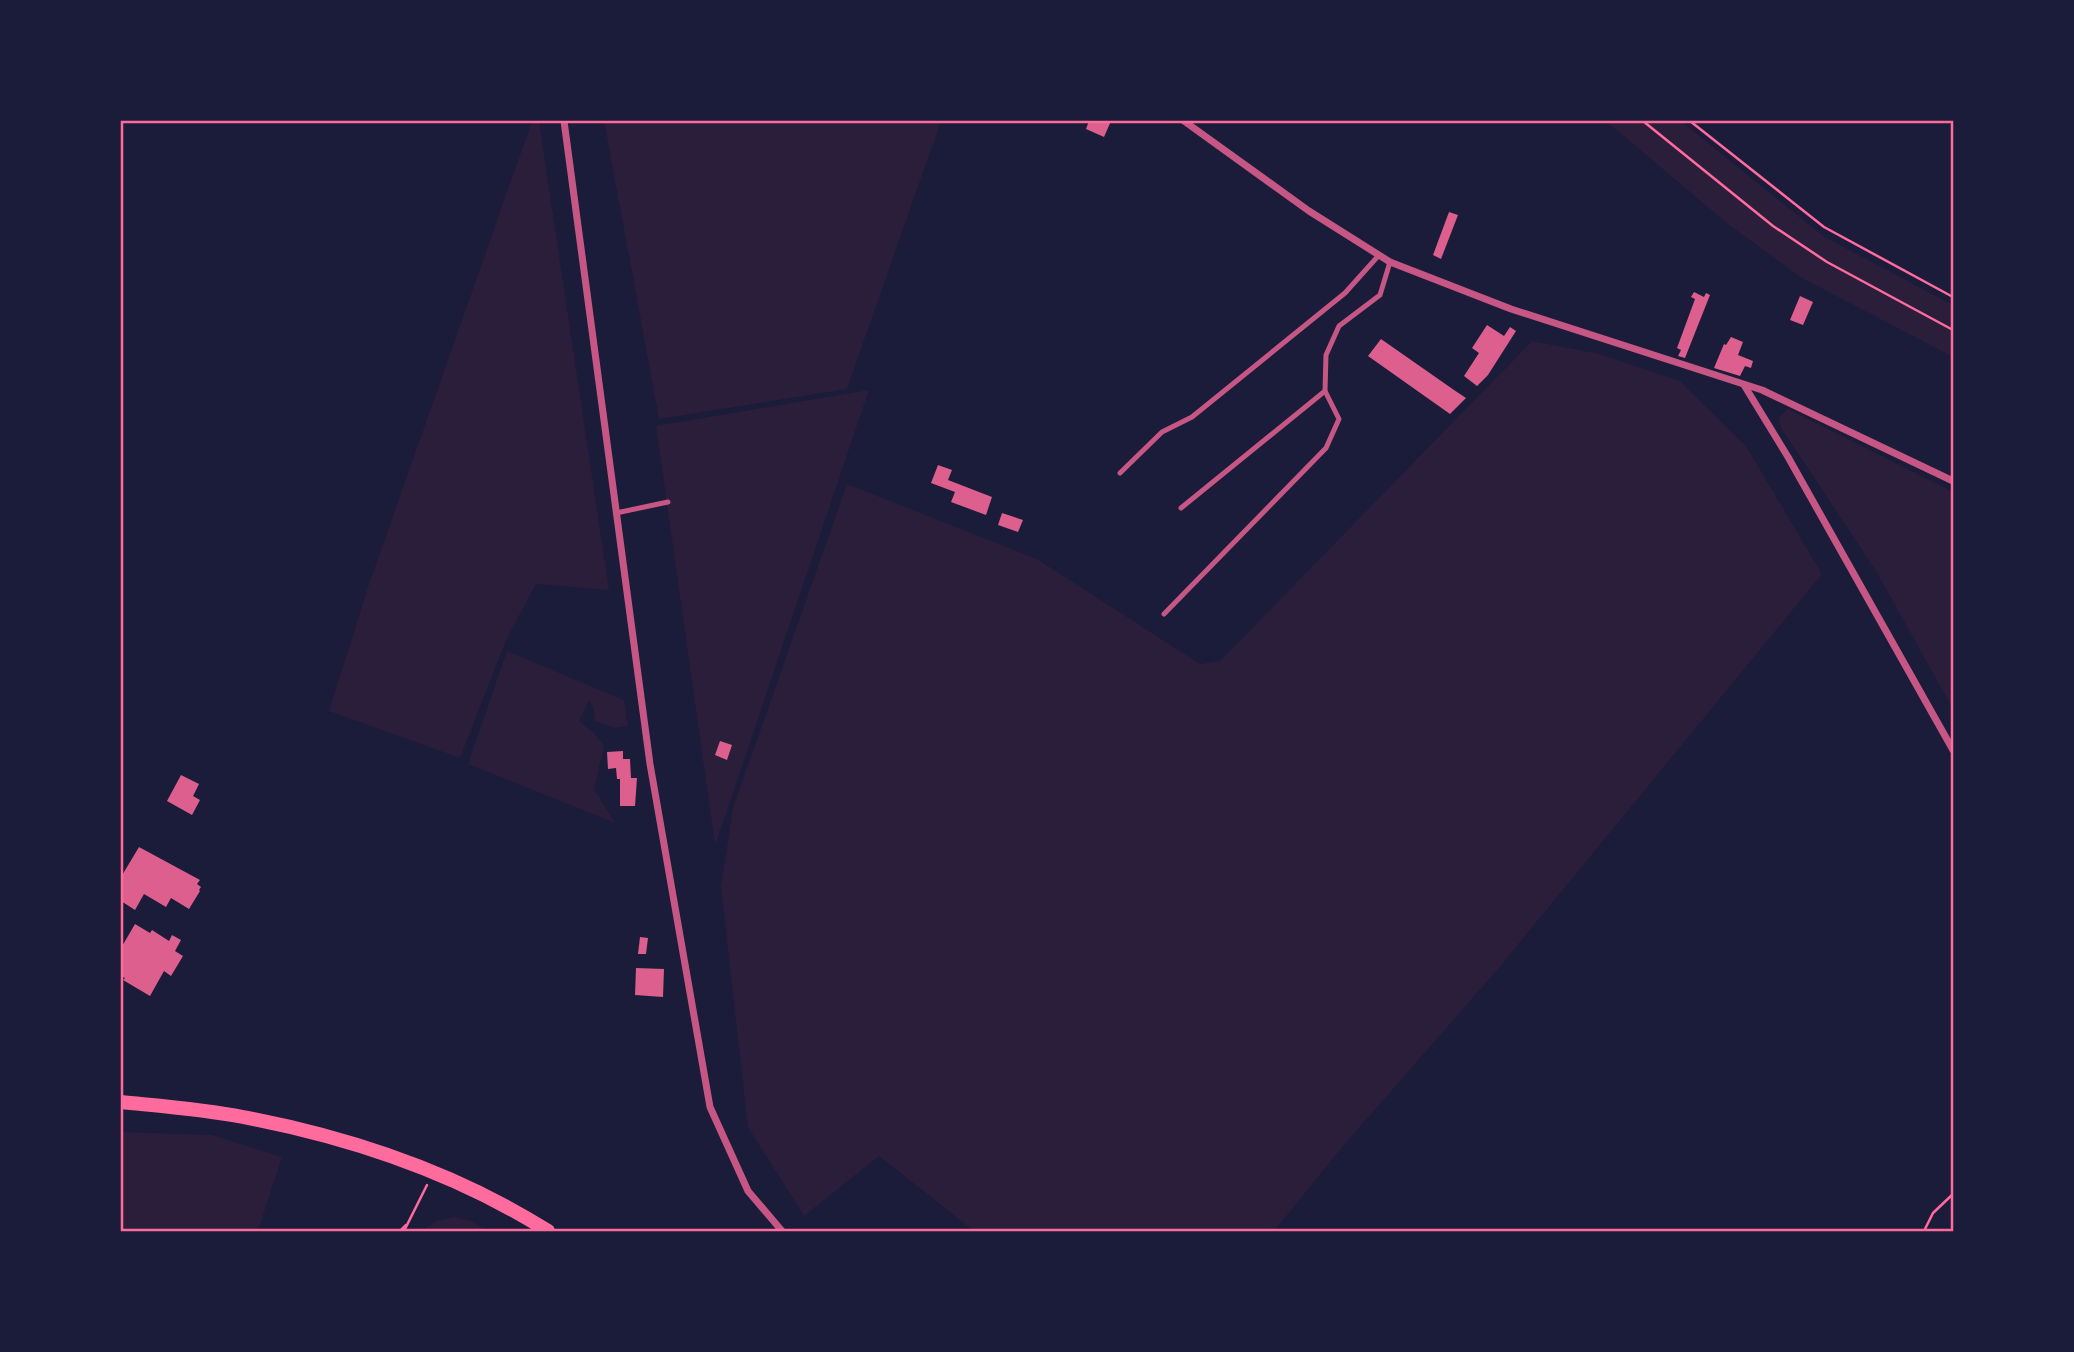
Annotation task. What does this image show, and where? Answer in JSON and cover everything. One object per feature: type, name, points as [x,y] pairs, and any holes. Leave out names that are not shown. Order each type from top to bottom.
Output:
[{"type":"main road","points":[[121,1102],[241,1116],[311,1132],[433,1173],[511,1208],[548,1231]]},
{"type":"street","points":[[564,121],[650,764],[710,1107],[748,1191],[782,1231]]},
{"type":"street","points":[[1184,121],[1309,211],[1390,262],[1511,309],[1762,390],[1953,481]]},
{"type":"street","points":[[1744,384],[1953,750]]},
{"type":"lane","points":[[1120,473],[1162,432],[1192,417],[1345,293],[1379,255]]},
{"type":"lane","points":[[1164,614],[1326,448],[1339,419],[1325,391],[1326,355],[1339,326],[1380,295],[1390,262]]},
{"type":"lane","points":[[1181,508],[1325,391]]},
{"type":"lane","points":[[616,513],[668,502]]},
{"type":"path","points":[[1643,121],[1773,226],[1827,262],[1953,330]]},
{"type":"path","points":[[1690,121],[1824,228],[1953,297]]},
{"type":"path","points":[[402,1231],[433,1173]]},
{"type":"path","points":[[1924,1231],[1933,1213],[1953,1194]]},
{"type":"shaded area","points":[[532,121],[539,121],[609,590],[536,584],[507,638],[460,758],[329,711],[368,587]]},
{"type":"shaded area","points":[[604,121],[941,121],[847,389],[659,419]]},
{"type":"shaded area","points":[[1606,121],[1681,121],[1823,236],[1953,305],[1953,357],[1802,278],[1729,225]]},
{"type":"shaded area","points":[[1532,341],[1600,354],[1680,381],[1746,446],[1822,574],[1498,969],[1344,1145],[1274,1231],[974,1231],[879,1156],[804,1216],[748,1127],[721,887],[733,808],[847,484],[1037,559],[1200,664],[1220,661]]},
{"type":"shaded area","points":[[869,390],[730,802],[715,845],[656,426]]},
{"type":"shaded area","points":[[1788,409],[1953,492],[1953,709],[1876,571],[1782,429],[1778,418]]},
{"type":"shaded area","points":[[507,651],[624,700],[628,726],[614,728],[595,721],[589,700],[579,721],[594,733],[604,746],[594,789],[615,823],[468,764]]},
{"type":"shaded area","points":[[121,1132],[212,1135],[282,1157],[258,1231],[121,1231]]},
{"type":"shaded area","points":[[454,1217],[471,1221],[488,1231],[422,1231],[436,1221]]},
{"type":"building","points":[[1089,121],[1111,121],[1104,137],[1086,129]]},
{"type":"building","points":[[1449,212],[1458,215],[1441,259],[1433,255]]},
{"type":"building","points":[[1694,292],[1704,297],[1706,293],[1710,295],[1685,358],[1678,356],[1681,350],[1677,348],[1695,299],[1691,297]]},
{"type":"building","points":[[1800,296],[1813,302],[1803,325],[1790,320]]},
{"type":"building","points":[[1487,325],[1504,336],[1510,327],[1516,331],[1488,375],[1477,386],[1464,376],[1479,353],[1472,348]]},
{"type":"building","points":[[1731,337],[1743,342],[1738,355],[1753,361],[1751,368],[1745,366],[1740,376],[1714,368],[1724,344],[1726,345]]},
{"type":"building","points":[[1381,339],[1466,398],[1450,414],[1368,356]]},
{"type":"building","points":[[938,465],[952,470],[948,480],[992,497],[986,515],[951,502],[955,492],[931,483]]},
{"type":"building","points":[[1002,513],[1023,520],[1018,532],[998,525]]},
{"type":"building","points":[[720,741],[732,745],[727,760],[715,755]]},
{"type":"building","points":[[623,751],[623,759],[630,759],[631,778],[637,778],[635,806],[620,806],[620,779],[617,779],[616,768],[608,769],[607,752]]},
{"type":"building","points":[[181,775],[199,784],[193,796],[200,800],[192,815],[167,801]]},
{"type":"building","points":[[139,847],[200,880],[197,884],[201,887],[200,891],[189,909],[171,898],[166,907],[144,894],[135,910],[121,901],[121,877]]},
{"type":"building","points":[[135,924],[150,933],[152,930],[169,941],[172,935],[181,940],[175,951],[183,956],[171,976],[164,971],[150,996],[123,980],[125,978],[121,976],[121,948]]},
{"type":"building","points":[[640,937],[648,938],[646,954],[638,954]]},
{"type":"building","points":[[636,968],[664,969],[663,997],[635,995]]}]
